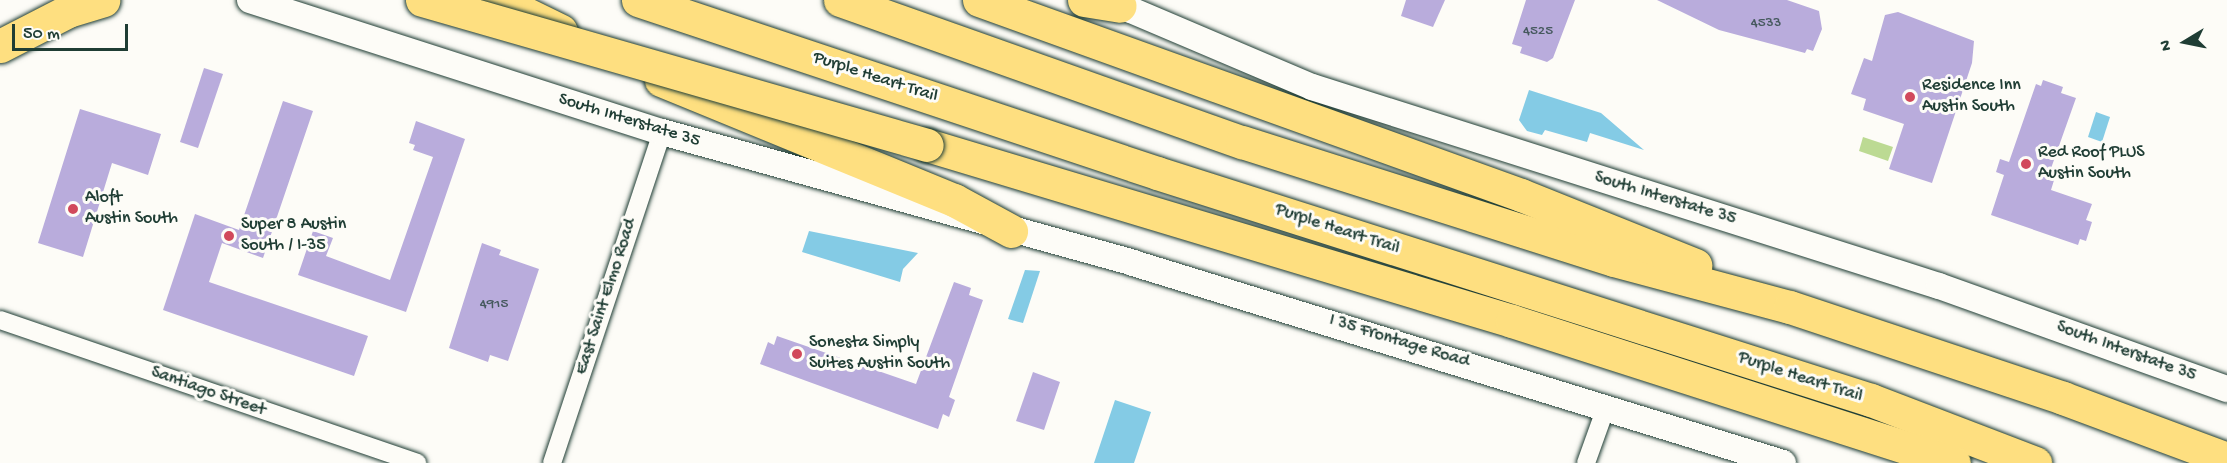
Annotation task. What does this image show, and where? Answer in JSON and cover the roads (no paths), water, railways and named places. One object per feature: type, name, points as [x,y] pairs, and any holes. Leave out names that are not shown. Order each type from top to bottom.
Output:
[{"type":"highway","points":[[0,46],[68,12],[103,0]]},
{"type":"highway","points":[[422,0],[927,146],[1512,321],[1954,463]]},
{"type":"highway","points":[[498,0],[651,76],[954,200],[1011,231]]},
{"type":"highway","name":"Purple Heart Trail","points":[[638,0],[1157,173],[1871,400],[2035,463]]},
{"type":"highway","points":[[840,0],[1242,142],[1614,260],[1790,307],[2063,398],[2227,459]]},
{"type":"highway","points":[[1084,0],[1113,3]]},
{"type":"highway","points":[[989,3],[1521,195],[1790,307]]},
{"type":"main road","name":"South Interstate 35","points":[[250,0],[662,132],[1011,231]]},
{"type":"main road","name":"South Interstate 35","points":[[1113,3],[1312,87],[1939,286],[2227,389]]},
{"type":"main road","name":"I 35 Frontage Road","points":[[1011,231],[1133,263],[1606,406],[1783,463]]},
{"type":"street","name":"East Saint Elmo Road","points":[[552,463],[662,132]]},
{"type":"street","name":"Santiago Street","points":[[0,320],[417,463]]},
{"type":"street","points":[[1587,463],[1606,406]]},
{"type":"water","points":[[1529,90],[1601,113],[1644,150],[1590,133],[1587,142],[1545,130],[1542,135],[1527,131],[1519,120]]},
{"type":"water","points":[[2096,112],[2110,117],[2102,142],[2088,137]]},
{"type":"water","points":[[809,231],[918,253],[903,269],[900,282],[802,252]]},
{"type":"water","points":[[1025,270],[1040,271],[1023,323],[1008,319]]},
{"type":"water","points":[[1115,400],[1151,412],[1134,463],[1094,463]]},
{"type":"place","name":"Residence Inn Austin South","points":[[1910,97]]},
{"type":"place","name":"Red Roof PLUS Austin South","points":[[2026,164]]},
{"type":"place","name":"Aloft Austin South","points":[[73,209]]},
{"type":"place","name":"Super 8 Austin South / I-35","points":[[229,236]]},
{"type":"place","name":"Sonesta Simply Suites Austin South","points":[[797,354]]}]
